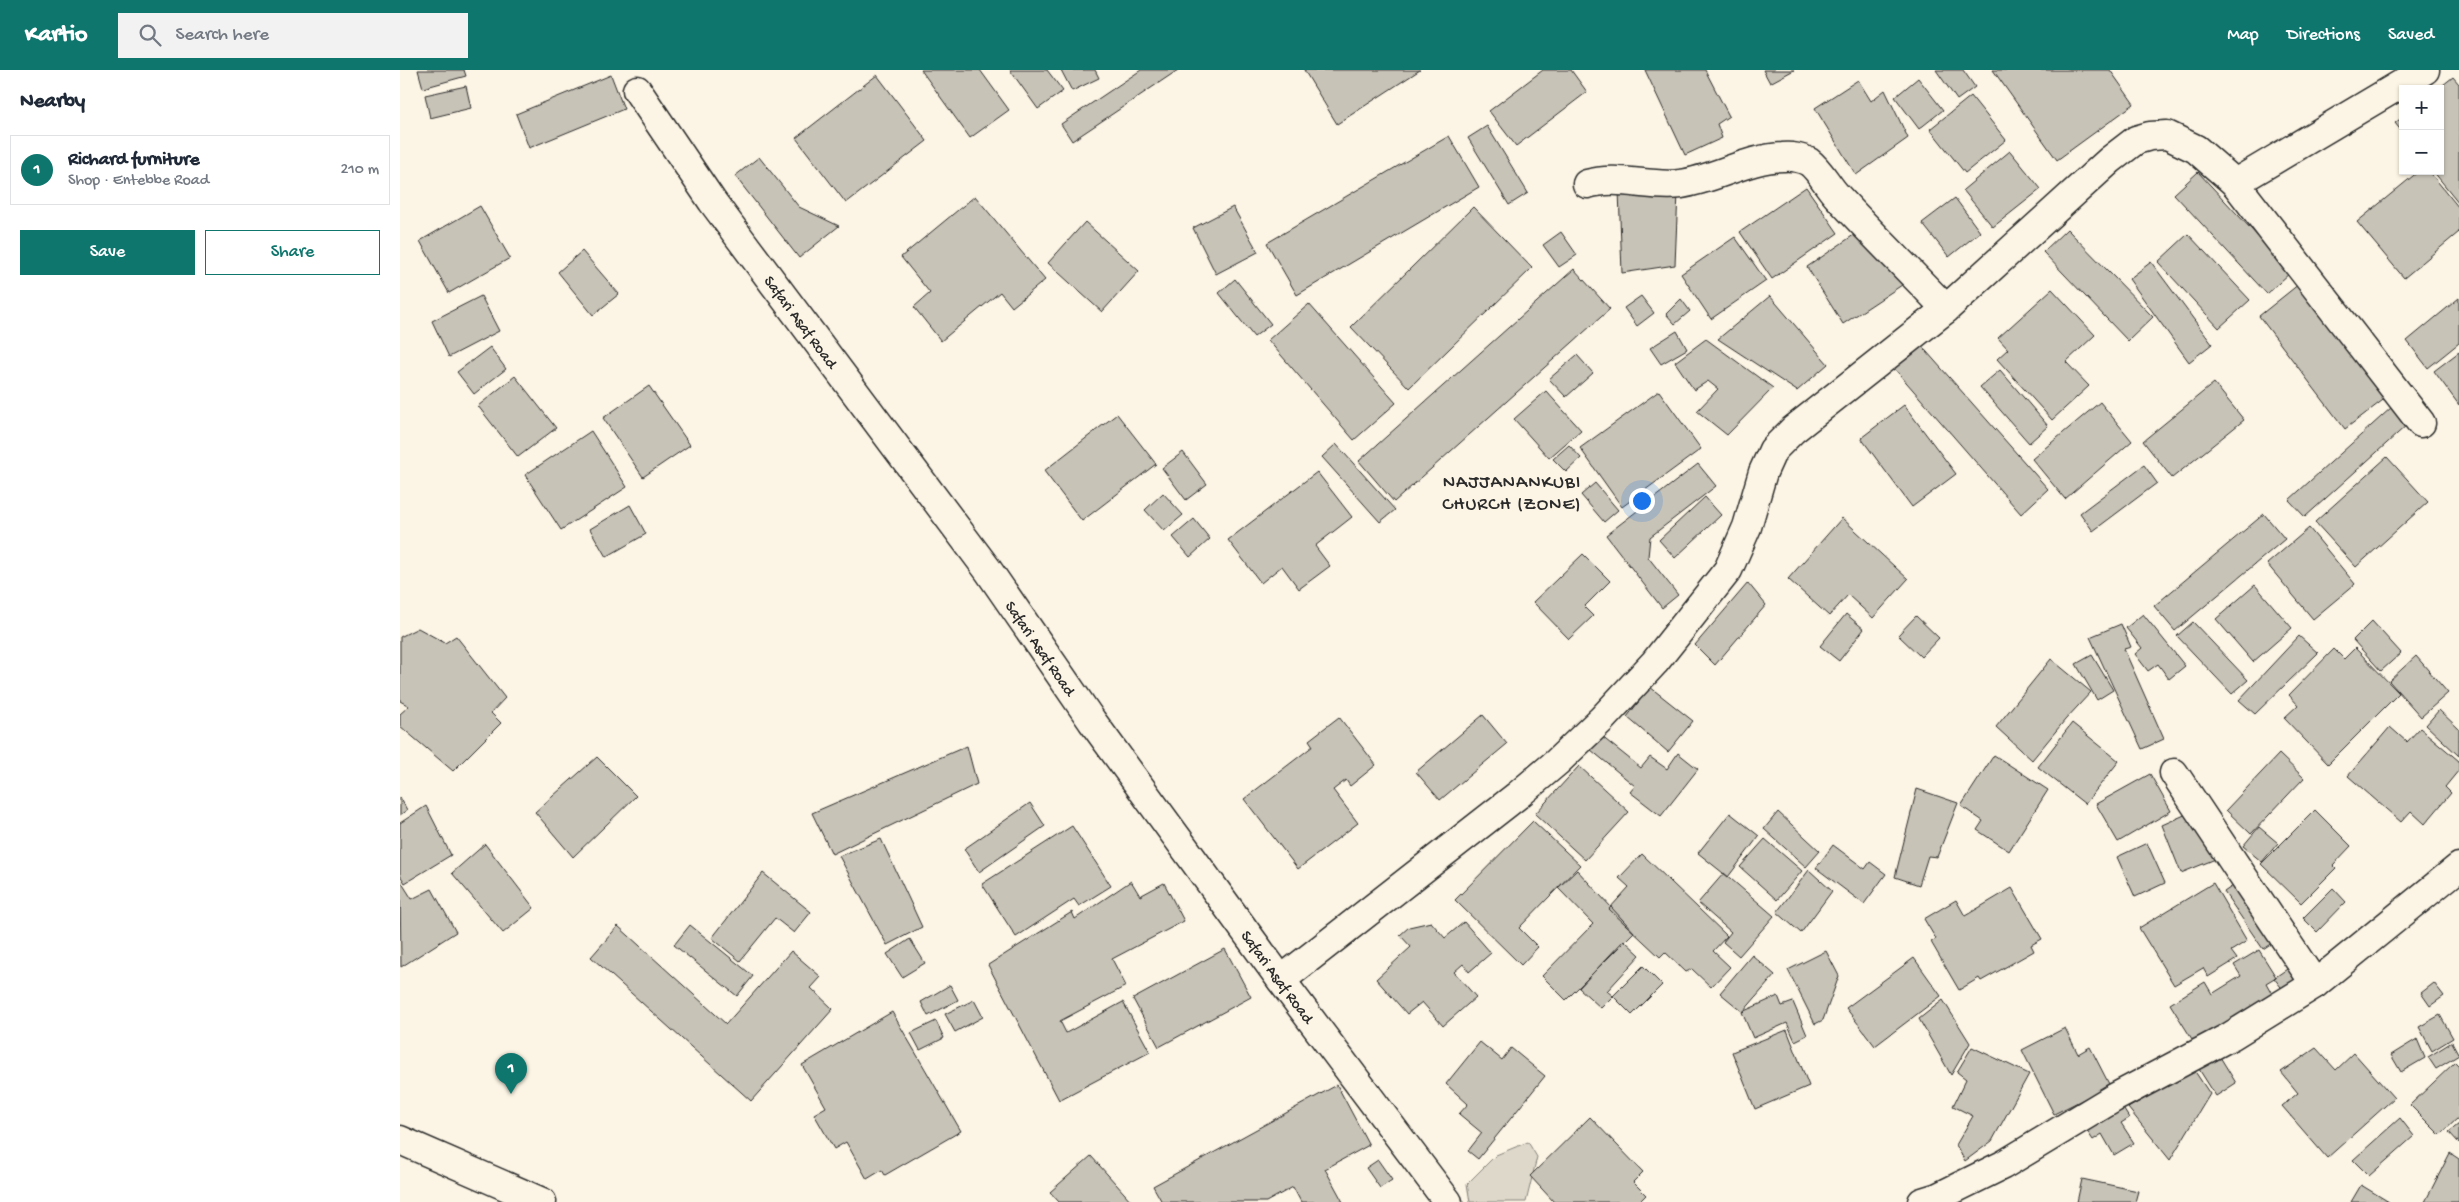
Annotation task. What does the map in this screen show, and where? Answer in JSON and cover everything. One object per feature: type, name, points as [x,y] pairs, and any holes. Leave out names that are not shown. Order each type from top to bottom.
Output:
[{"type":"street","points":[[2235,183],[2425,70]]},
{"type":"street","name":"Safari Asaf Road","points":[[637,90],[712,201],[988,570],[1092,721],[1281,980],[1448,1202]]},
{"type":"street","points":[[1281,980],[1518,795],[1557,762],[1601,720],[1655,662],[1728,570],[1746,526],[1763,472],[1773,450],[1793,430],[1946,309],[2110,160],[2136,140],[2150,136],[2167,136],[2196,148],[2235,183],[2422,423]]},
{"type":"street","points":[[1587,184],[1600,180],[1614,180],[1674,185],[1766,159],[1784,156],[1797,158],[1810,163],[1836,196],[1946,309]]},
{"type":"street","points":[[2174,773],[2315,984]]},
{"type":"street","points":[[1922,1202],[1938,1197],[2004,1165],[2114,1098],[2232,1036],[2315,984],[2459,867]]},
{"type":"street","points":[[400,1140],[542,1202]]},
{"type":"shaded area","points":[[1528,1142],[1537,1157],[1526,1202],[1470,1202],[1467,1184],[1496,1155]]},
{"type":"building","points":[[418,70],[464,70],[466,76],[423,88]]},
{"type":"building","points":[[921,70],[980,70],[1009,110],[970,138]]},
{"type":"building","points":[[1010,70],[1047,70],[1063,91],[1038,109]]},
{"type":"building","points":[[1061,70],[1095,70],[1099,78],[1072,91]]},
{"type":"building","points":[[1141,70],[1178,70],[1072,141],[1061,124]]},
{"type":"building","points":[[1304,70],[1420,70],[1337,124]]},
{"type":"building","points":[[1543,70],[1571,70],[1587,92],[1516,146],[1489,111]]},
{"type":"building","points":[[1645,70],[1705,70],[1729,116],[1717,124],[1722,138],[1685,155]]},
{"type":"building","points":[[1763,70],[1794,70],[1770,83]]},
{"type":"building","points":[[1936,70],[1963,70],[1975,87],[1957,100]]},
{"type":"building","points":[[1993,70],[2110,70],[2134,104],[2057,160]]},
{"type":"building","points":[[611,75],[624,109],[529,148],[516,114]]},
{"type":"building","points":[[877,75],[927,141],[846,203],[796,138]]},
{"type":"building","points":[[2453,77],[2459,84],[2459,203],[2436,175],[2444,175],[2443,85]]},
{"type":"building","points":[[1918,78],[1943,110],[1919,129],[1895,97]]},
{"type":"building","points":[[1858,80],[1871,101],[1885,90],[1908,138],[1856,175],[1815,108]]},
{"type":"building","points":[[466,86],[471,108],[430,118],[425,95]]},
{"type":"building","points":[[1971,96],[2006,140],[1965,173],[1930,129]]},
{"type":"building","points":[[2399,120],[2399,128],[2395,123]]},
{"type":"building","points":[[1487,126],[1528,193],[1509,205],[1468,138]]},
{"type":"building","points":[[1449,136],[1479,187],[1297,295],[1267,243]]},
{"type":"building","points":[[2010,151],[2041,189],[1993,227],[1963,190]]},
{"type":"building","points":[[759,157],[799,207],[839,226],[799,258],[735,176]]},
{"type":"building","points":[[2198,172],[2291,272],[2267,294],[2174,194]]},
{"type":"building","points":[[2414,175],[2432,175],[2459,208],[2459,232],[2404,278],[2357,222]]},
{"type":"building","points":[[1806,187],[1838,233],[1772,279],[1740,232]]},
{"type":"building","points":[[1619,190],[1678,192],[1675,265],[1622,273]]},
{"type":"building","points":[[975,196],[1045,280],[1012,307],[1000,292],[941,341],[914,307],[930,293],[901,257]]},
{"type":"building","points":[[1955,198],[1980,232],[1949,257],[1922,223]]},
{"type":"building","points":[[480,206],[510,258],[449,293],[420,241]]},
{"type":"building","points":[[1233,207],[1258,252],[1216,274],[1193,228]]},
{"type":"building","points":[[1473,207],[1532,268],[1409,388],[1351,327]]},
{"type":"building","points":[[1085,222],[1139,271],[1102,312],[1048,263]]},
{"type":"building","points":[[2067,229],[2153,317],[2128,341],[2043,252]]},
{"type":"building","points":[[1861,230],[1902,285],[1843,324],[1807,267]]},
{"type":"building","points":[[1561,232],[1577,255],[1559,267],[1543,245]]},
{"type":"building","points":[[2188,234],[2250,300],[2219,328],[2158,262]]},
{"type":"building","points":[[1735,237],[1766,281],[1711,319],[1681,274]]},
{"type":"building","points":[[582,251],[619,294],[593,315],[558,272]]},
{"type":"building","points":[[2151,262],[2212,344],[2189,362],[2129,279]]},
{"type":"building","points":[[1574,269],[1610,309],[1394,502],[1359,461]]},
{"type":"building","points":[[1235,279],[1271,324],[1254,337],[1219,293]]},
{"type":"building","points":[[2299,284],[2387,397],[2345,429],[2259,316]]},
{"type":"building","points":[[2052,289],[2095,335],[2066,362],[2089,386],[2052,420],[1997,359],[2008,349],[1998,338]]},
{"type":"building","points":[[481,296],[499,331],[449,357],[432,321]]},
{"type":"building","points":[[1641,296],[1654,313],[1637,326],[1624,308]]},
{"type":"building","points":[[1770,296],[1828,364],[1797,391],[1718,339]]},
{"type":"building","points":[[2459,298],[2459,343],[2428,368],[2407,341]]},
{"type":"building","points":[[1681,299],[1690,311],[1675,324],[1666,314]]},
{"type":"building","points":[[1309,304],[1396,403],[1354,440],[1268,340]]},
{"type":"building","points":[[1677,331],[1687,349],[1661,364],[1650,348]]},
{"type":"building","points":[[1706,339],[1773,388],[1727,435],[1697,411],[1718,389],[1708,381],[1694,390],[1675,362]]},
{"type":"building","points":[[1919,343],[2048,489],[2021,514],[1893,367]]},
{"type":"building","points":[[490,347],[506,369],[474,394],[457,372]]},
{"type":"building","points":[[2459,352],[2459,405],[2434,371]]},
{"type":"building","points":[[1577,355],[1593,373],[1566,397],[1549,379]]},
{"type":"building","points":[[2000,370],[2048,426],[2029,443],[1980,387]]},
{"type":"building","points":[[515,376],[556,428],[518,457],[478,406]]},
{"type":"building","points":[[2214,383],[2244,420],[2172,478],[2143,441]]},
{"type":"building","points":[[649,386],[690,445],[643,477],[603,418]]},
{"type":"building","points":[[1546,391],[1581,430],[1549,458],[1514,419]]},
{"type":"building","points":[[1659,391],[1701,449],[1622,507],[1580,448]]},
{"type":"building","points":[[2100,402],[2132,441],[2065,499],[2032,459]]},
{"type":"building","points":[[1904,405],[1956,474],[1912,507],[1861,438]]},
{"type":"building","points":[[2392,407],[2407,425],[2305,517],[2289,500]]},
{"type":"building","points":[[1117,414],[1156,464],[1082,521],[1044,471]]},
{"type":"building","points":[[591,431],[627,487],[561,530],[525,475]]},
{"type":"building","points":[[1336,444],[1395,510],[1380,522],[1322,457]]},
{"type":"building","points":[[1569,445],[1581,458],[1566,472],[1553,459]]},
{"type":"building","points":[[1183,452],[1207,484],[1186,500],[1162,468]]},
{"type":"building","points":[[2387,457],[2428,502],[2356,567],[2315,522]]},
{"type":"building","points":[[1698,464],[1716,486],[1650,537],[1648,557],[1678,595],[1662,608],[1606,535]]},
{"type":"building","points":[[2144,465],[2157,483],[2093,531],[2080,513]]},
{"type":"building","points":[[1317,472],[1352,517],[1315,546],[1330,566],[1299,589],[1282,566],[1261,583],[1228,540]]},
{"type":"building","points":[[1595,483],[1618,510],[1604,522],[1581,495]]},
{"type":"building","points":[[1163,493],[1183,515],[1164,531],[1145,510]]},
{"type":"building","points":[[1705,497],[1721,515],[1675,558],[1659,540]]},
{"type":"building","points":[[630,505],[646,534],[606,557],[590,529]]},
{"type":"building","points":[[2264,514],[2285,539],[2175,631],[2154,606]]},
{"type":"building","points":[[1842,518],[1908,579],[1873,618],[1848,595],[1829,616],[1788,579]]},
{"type":"building","points":[[1194,519],[1210,539],[1190,557],[1173,537]]},
{"type":"building","points":[[2309,528],[2355,584],[2313,619],[2267,564]]},
{"type":"building","points":[[1583,554],[1610,581],[1584,607],[1593,616],[1569,639],[1533,602]]},
{"type":"building","points":[[1748,583],[1766,605],[1715,665],[1695,645]]},
{"type":"building","points":[[2255,585],[2292,628],[2253,662],[2216,619]]},
{"type":"building","points":[[1846,614],[1864,629],[1839,661],[1820,646]]},
{"type":"building","points":[[2143,614],[2185,666],[2169,679],[2158,664],[2148,671],[2135,654],[2142,648],[2126,628]]},
{"type":"building","points":[[1916,616],[1939,638],[1921,657],[1898,635]]},
{"type":"building","points":[[2372,621],[2401,653],[2381,671],[2353,640]]},
{"type":"building","points":[[2193,622],[2248,680],[2232,694],[2177,636]]},
{"type":"building","points":[[2121,624],[2131,647],[2124,649],[2164,739],[2142,749],[2090,637]]},
{"type":"building","points":[[418,628],[445,643],[456,636],[505,698],[491,713],[501,723],[453,771],[400,726],[400,714],[409,706],[400,701],[400,637]]},
{"type":"building","points":[[2299,636],[2318,653],[2255,714],[2239,700]]},
{"type":"building","points":[[2355,648],[2399,693],[2328,764],[2284,718],[2298,705],[2289,695],[2334,649],[2344,659]]},
{"type":"building","points":[[2092,655],[2113,690],[2097,700],[2076,664]]},
{"type":"building","points":[[2416,656],[2448,693],[2421,717],[2389,681]]},
{"type":"building","points":[[2051,659],[2091,692],[2032,760],[1996,727]]},
{"type":"building","points":[[1650,687],[1693,721],[1668,752],[1627,717]]},
{"type":"building","points":[[2439,710],[2459,729],[2459,756],[2426,725]]},
{"type":"building","points":[[1483,715],[1507,744],[1440,800],[1416,772]]},
{"type":"building","points":[[1339,717],[1376,765],[1350,786],[1346,780],[1333,790],[1358,823],[1298,869],[1244,799],[1313,746],[1309,740]]},
{"type":"building","points":[[2072,723],[2119,761],[2085,804],[2038,767]]},
{"type":"building","points":[[2390,727],[2407,742],[2420,728],[2459,761],[2459,770],[2445,787],[2451,793],[2425,824],[2411,811],[2401,822],[2348,776]]},
{"type":"building","points":[[1601,736],[1641,768],[1650,757],[1667,769],[1678,753],[1698,769],[1661,816],[1630,792],[1635,786],[1591,750]]},
{"type":"building","points":[[967,746],[977,784],[832,854],[812,813]]},
{"type":"building","points":[[2279,754],[2304,778],[2251,834],[2226,810]]},
{"type":"building","points":[[1994,755],[2048,790],[2009,851],[1977,830],[1983,821],[1961,806]]},
{"type":"building","points":[[597,757],[636,796],[573,857],[535,812]]},
{"type":"building","points":[[1579,766],[1629,812],[1585,860],[1535,814]]},
{"type":"building","points":[[2150,774],[2171,811],[2118,842],[2096,804]]},
{"type":"building","points":[[1917,789],[1958,803],[1937,857],[1928,856],[1919,885],[1895,877]]},
{"type":"building","points":[[400,797],[407,810],[400,815]]},
{"type":"building","points":[[1030,803],[1045,826],[979,872],[964,849]]},
{"type":"building","points":[[426,806],[451,855],[405,883],[400,875],[400,823]]},
{"type":"building","points":[[2198,809],[2218,858],[2181,873],[2162,825]]},
{"type":"building","points":[[2315,810],[2351,846],[2333,865],[2336,868],[2301,903],[2261,864]]},
{"type":"building","points":[[1778,812],[1820,851],[1806,867],[1764,829]]},
{"type":"building","points":[[1730,813],[1759,836],[1728,877],[1698,853]]},
{"type":"building","points":[[1533,821],[1580,865],[1519,928],[1538,947],[1521,965],[1455,900]]},
{"type":"building","points":[[1072,826],[1111,886],[1079,906],[1074,899],[1016,937],[982,884]]},
{"type":"building","points":[[2259,827],[2278,843],[2262,862],[2243,846]]},
{"type":"building","points":[[881,839],[922,927],[887,945],[839,856]]},
{"type":"building","points":[[1765,839],[1802,871],[1777,900],[1740,867]]},
{"type":"building","points":[[2147,843],[2165,883],[2135,897],[2117,857]]},
{"type":"building","points":[[485,844],[534,908],[503,933],[452,873]]},
{"type":"building","points":[[1833,845],[1865,869],[1870,862],[1886,874],[1864,904],[1816,868]]},
{"type":"building","points":[[1642,854],[1727,936],[1713,951],[1730,967],[1711,987],[1692,969],[1686,972],[1665,952],[1660,957],[1609,909],[1629,887],[1619,878]]},
{"type":"building","points":[[1577,870],[1634,932],[1566,1000],[1542,976],[1593,924],[1558,888]]},
{"type":"building","points":[[1809,870],[1832,891],[1801,933],[1777,912]]},
{"type":"building","points":[[763,873],[811,912],[794,933],[775,918],[740,961],[712,938]]},
{"type":"building","points":[[1724,873],[1774,916],[1739,956],[1723,942],[1731,932],[1698,903]]},
{"type":"building","points":[[400,880],[412,899],[432,889],[456,932],[401,967]]},
{"type":"building","points":[[1131,881],[1140,896],[1164,883],[1184,921],[1112,959],[1126,986],[1060,1021],[1066,1033],[1123,1002],[1150,1052],[1059,1100],[988,965],[1072,912],[1075,919]]},
{"type":"building","points":[[2240,881],[2278,939],[2263,949],[2224,892]]},
{"type":"building","points":[[2213,883],[2247,941],[2231,951],[2237,959],[2208,977],[2203,968],[2174,985],[2139,928]]},
{"type":"building","points":[[2012,888],[2042,939],[2031,945],[2034,951],[1981,981],[1979,978],[1959,990],[1931,942],[1936,939],[1924,919],[1956,900],[1965,916]]},
{"type":"building","points":[[2333,888],[2346,902],[2317,932],[2303,918]]},
{"type":"building","points":[[1431,922],[1445,938],[1464,922],[1491,953],[1469,972],[1463,964],[1454,972],[1476,997],[1443,1026],[1422,1002],[1407,1014],[1376,979],[1411,947],[1400,935],[1409,927]]},
{"type":"building","points":[[690,925],[753,976],[737,996],[674,945]]},
{"type":"building","points":[[618,926],[726,1024],[791,951],[821,977],[811,988],[833,1009],[751,1101],[591,957]]},
{"type":"building","points":[[910,939],[925,963],[902,977],[887,954]]},
{"type":"building","points":[[1624,940],[1640,955],[1607,991],[1613,996],[1601,1008],[1579,988]]},
{"type":"building","points":[[1225,949],[1251,997],[1159,1047],[1133,999]]},
{"type":"building","points":[[2259,950],[2276,977],[2266,983],[2275,999],[2197,1047],[2170,1004],[2205,982],[2212,994],[2241,976],[2234,965]]},
{"type":"building","points":[[1826,951],[1839,976],[1823,1020],[1815,1024],[1788,970]]},
{"type":"building","points":[[1752,955],[1775,975],[1743,1012],[1720,993]]},
{"type":"building","points":[[1914,958],[1941,996],[1875,1046],[1846,1008]]},
{"type":"building","points":[[1643,966],[1662,985],[1632,1015],[1613,996]]},
{"type":"building","points":[[2290,967],[2302,984],[2287,995],[2274,978]]},
{"type":"building","points":[[2434,983],[2444,996],[2430,1006],[2421,993]]},
{"type":"building","points":[[950,985],[958,1000],[928,1016],[921,1002]]},
{"type":"building","points":[[1778,996],[1782,1006],[1793,1002],[1807,1035],[1795,1041],[1787,1023],[1753,1038],[1742,1012]]},
{"type":"building","points":[[974,1000],[983,1017],[955,1032],[945,1014]]},
{"type":"building","points":[[1943,1000],[1970,1043],[1951,1075],[1919,1019]]},
{"type":"building","points":[[892,1012],[961,1131],[885,1175],[882,1170],[867,1179],[846,1142],[834,1149],[814,1114],[826,1107],[802,1065]]},
{"type":"building","points":[[2440,1015],[2453,1038],[2432,1051],[2419,1027]]},
{"type":"building","points":[[936,1021],[944,1038],[920,1050],[911,1033]]},
{"type":"building","points":[[2065,1028],[2078,1054],[2090,1047],[2110,1086],[2054,1114],[2022,1050]]},
{"type":"building","points":[[1787,1030],[1809,1086],[1755,1109],[1732,1052]]},
{"type":"building","points":[[2417,1039],[2425,1058],[2401,1072],[2391,1055]]},
{"type":"building","points":[[1480,1042],[1502,1060],[1511,1048],[1545,1076],[1478,1159],[1468,1151],[1482,1133],[1459,1114],[1468,1104],[1446,1084]]},
{"type":"building","points":[[2452,1042],[2459,1055],[2436,1069],[2428,1057]]},
{"type":"building","points":[[1972,1047],[2029,1074],[1992,1141],[1965,1161],[1956,1145],[1973,1116],[1953,1106],[1966,1079],[1957,1072]]},
{"type":"building","points":[[2316,1048],[2336,1070],[2354,1053],[2394,1098],[2327,1158],[2282,1106],[2298,1093],[2281,1072]]},
{"type":"building","points":[[2217,1052],[2236,1083],[2216,1096],[2197,1066]]},
{"type":"building","points":[[2455,1062],[2459,1066],[2459,1117],[2440,1135],[2410,1105]]},
{"type":"building","points":[[2194,1070],[2210,1094],[2170,1160],[2128,1108]]},
{"type":"building","points":[[1337,1085],[1369,1145],[1325,1169],[1343,1202],[1301,1202],[1293,1187],[1266,1202],[1162,1202],[1153,1186]]},
{"type":"building","points":[[2119,1102],[2129,1118],[2121,1123],[2134,1143],[2114,1155],[2102,1134],[2093,1140],[2083,1125]]},
{"type":"building","points":[[1590,1117],[1643,1172],[1633,1182],[1646,1195],[1639,1202],[1554,1202],[1530,1176]]},
{"type":"building","points":[[2400,1118],[2414,1136],[2369,1176],[2353,1160]]},
{"type":"building","points":[[2459,1124],[2459,1143],[2449,1132]]},
{"type":"building","points":[[2450,1153],[2459,1159],[2459,1202],[2425,1202]]},
{"type":"building","points":[[1091,1156],[1132,1202],[1059,1202],[1050,1192]]},
{"type":"building","points":[[1378,1160],[1392,1180],[1380,1188],[1366,1168]]},
{"type":"building","points":[[2082,1179],[2138,1191],[2135,1202],[2077,1202]]},
{"type":"building","points":[[2361,1185],[2389,1202],[2351,1202]]},
{"type":"place","name":"Richard furniture","points":[[511,1094]]},
{"type":"district","name":"NAJJANANKUBI CHURCH (ZONE)","points":[[1512,491]]}]
